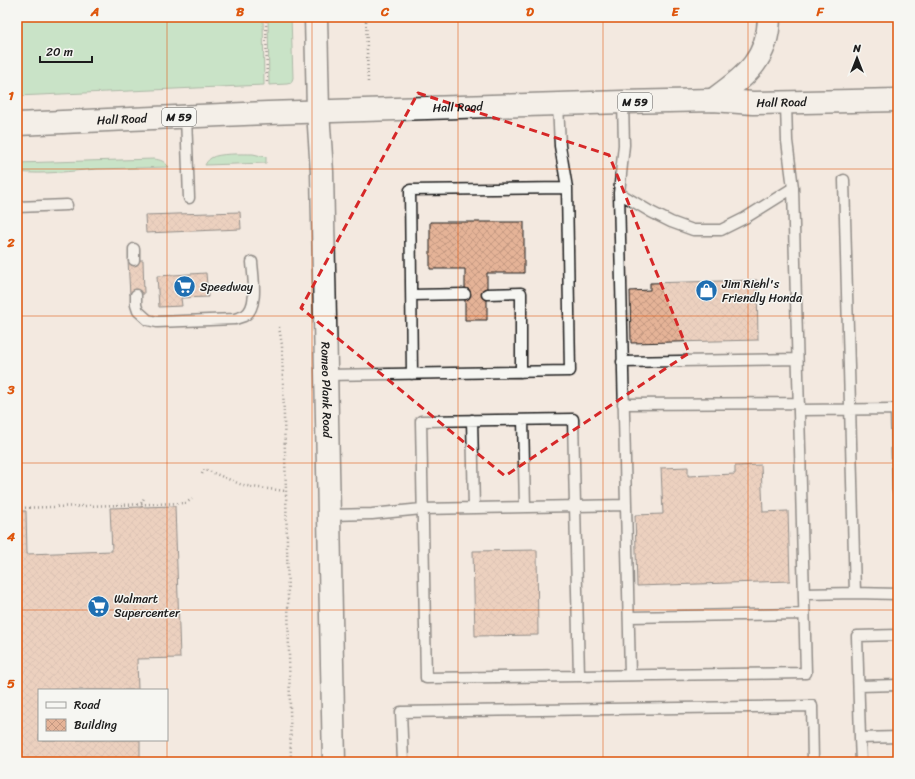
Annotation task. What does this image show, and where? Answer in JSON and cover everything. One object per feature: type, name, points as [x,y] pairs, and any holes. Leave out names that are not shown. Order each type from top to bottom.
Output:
[{"type":"main road","name":"Romeo Plank Road","points":[[316,17],[318,112],[322,172],[334,762]]},
{"type":"main road","points":[[712,100],[737,82],[758,60],[769,30],[769,17]]},
{"type":"main road","name":"Hall Road","points":[[17,124],[186,116],[623,102],[712,100],[753,103],[786,103],[898,100]]},
{"type":"lane","points":[[623,102],[624,145],[619,193],[630,675]]},
{"type":"lane","points":[[579,676],[573,419],[421,421],[426,678],[579,676],[806,672],[793,188],[787,141],[786,103]]},
{"type":"lane","points":[[326,375],[570,371],[567,188],[560,146],[558,104]]},
{"type":"lane","points":[[186,116],[189,198]]},
{"type":"lane","points":[[844,180],[855,593]]},
{"type":"lane","points":[[412,374],[410,190],[567,188]]},
{"type":"lane","points":[[619,193],[651,212],[671,222],[693,230],[721,230],[745,218],[793,188]]},
{"type":"lane","points":[[17,207],[67,205]]},
{"type":"lane","points":[[134,249],[134,260]]},
{"type":"lane","points":[[136,295],[136,305],[138,311],[148,320],[157,322],[235,319],[245,316],[251,308],[254,300],[252,262]]},
{"type":"lane","points":[[412,295],[465,294]]},
{"type":"lane","points":[[486,294],[521,294],[521,372]]},
{"type":"lane","points":[[622,362],[797,359]]},
{"type":"lane","points":[[624,404],[896,410],[898,490]]},
{"type":"lane","points":[[472,420],[474,508]]},
{"type":"lane","points":[[523,420],[525,507]]},
{"type":"lane","points":[[329,515],[372,514],[422,509],[626,505]]},
{"type":"lane","points":[[804,594],[898,594]]},
{"type":"lane","points":[[629,616],[804,614]]},
{"type":"lane","points":[[861,762],[857,636],[898,635]]},
{"type":"lane","points":[[859,686],[898,685]]},
{"type":"lane","points":[[402,762],[401,712],[812,706],[813,762]]},
{"type":"lane","points":[[860,738],[898,737]]},
{"type":"path","points":[[266,17],[267,85]]},
{"type":"path","points":[[366,17],[368,82]]},
{"type":"path","points":[[279,327],[282,346],[291,762]]},
{"type":"path","points":[[202,474],[204,469],[245,486],[286,491]]},
{"type":"path","points":[[141,506],[144,498]]},
{"type":"path","points":[[17,508],[141,506],[186,502],[192,498]]},
{"type":"highlighted area","points":[[418,93],[609,155],[689,353],[505,476],[301,308]]},
{"type":"green space","points":[[17,17],[263,17],[264,85],[17,96]]},
{"type":"green space","points":[[268,17],[291,17],[293,78],[291,83],[269,85]]},
{"type":"green space","points":[[253,154],[266,157],[266,163],[205,165],[214,156]]},
{"type":"green space","points":[[154,159],[166,163],[169,167],[97,169],[47,173],[17,172],[17,163]]},
{"type":"building","points":[[240,212],[241,229],[146,233],[145,215]]},
{"type":"building","points":[[430,222],[524,222],[524,273],[487,273],[487,320],[465,320],[465,269],[430,269]]},
{"type":"building","points":[[128,260],[143,260],[144,294],[130,295]]},
{"type":"building","points":[[206,273],[208,297],[181,298],[182,306],[159,307],[157,276]]},
{"type":"building","points":[[757,280],[758,340],[631,343],[630,291],[650,290],[650,283]]},
{"type":"building","points":[[761,465],[763,512],[788,511],[790,581],[637,586],[635,515],[663,514],[661,468],[688,467],[688,476],[735,474],[735,466]]},
{"type":"building","name":"Walmart Supercenter","points":[[175,506],[180,658],[137,659],[138,689],[38,689],[38,741],[140,741],[140,762],[17,762],[17,511],[26,511],[27,554],[112,551],[110,508]]},
{"type":"building","points":[[537,550],[538,635],[475,636],[473,551]]},
{"type":"place","name":"Speedway","points":[[184,287]]},
{"type":"place","name":"Jim Riehl's Friendly Honda","points":[[706,291]]},
{"type":"place","name":"Walmart Supercenter","points":[[98,606]]}]
